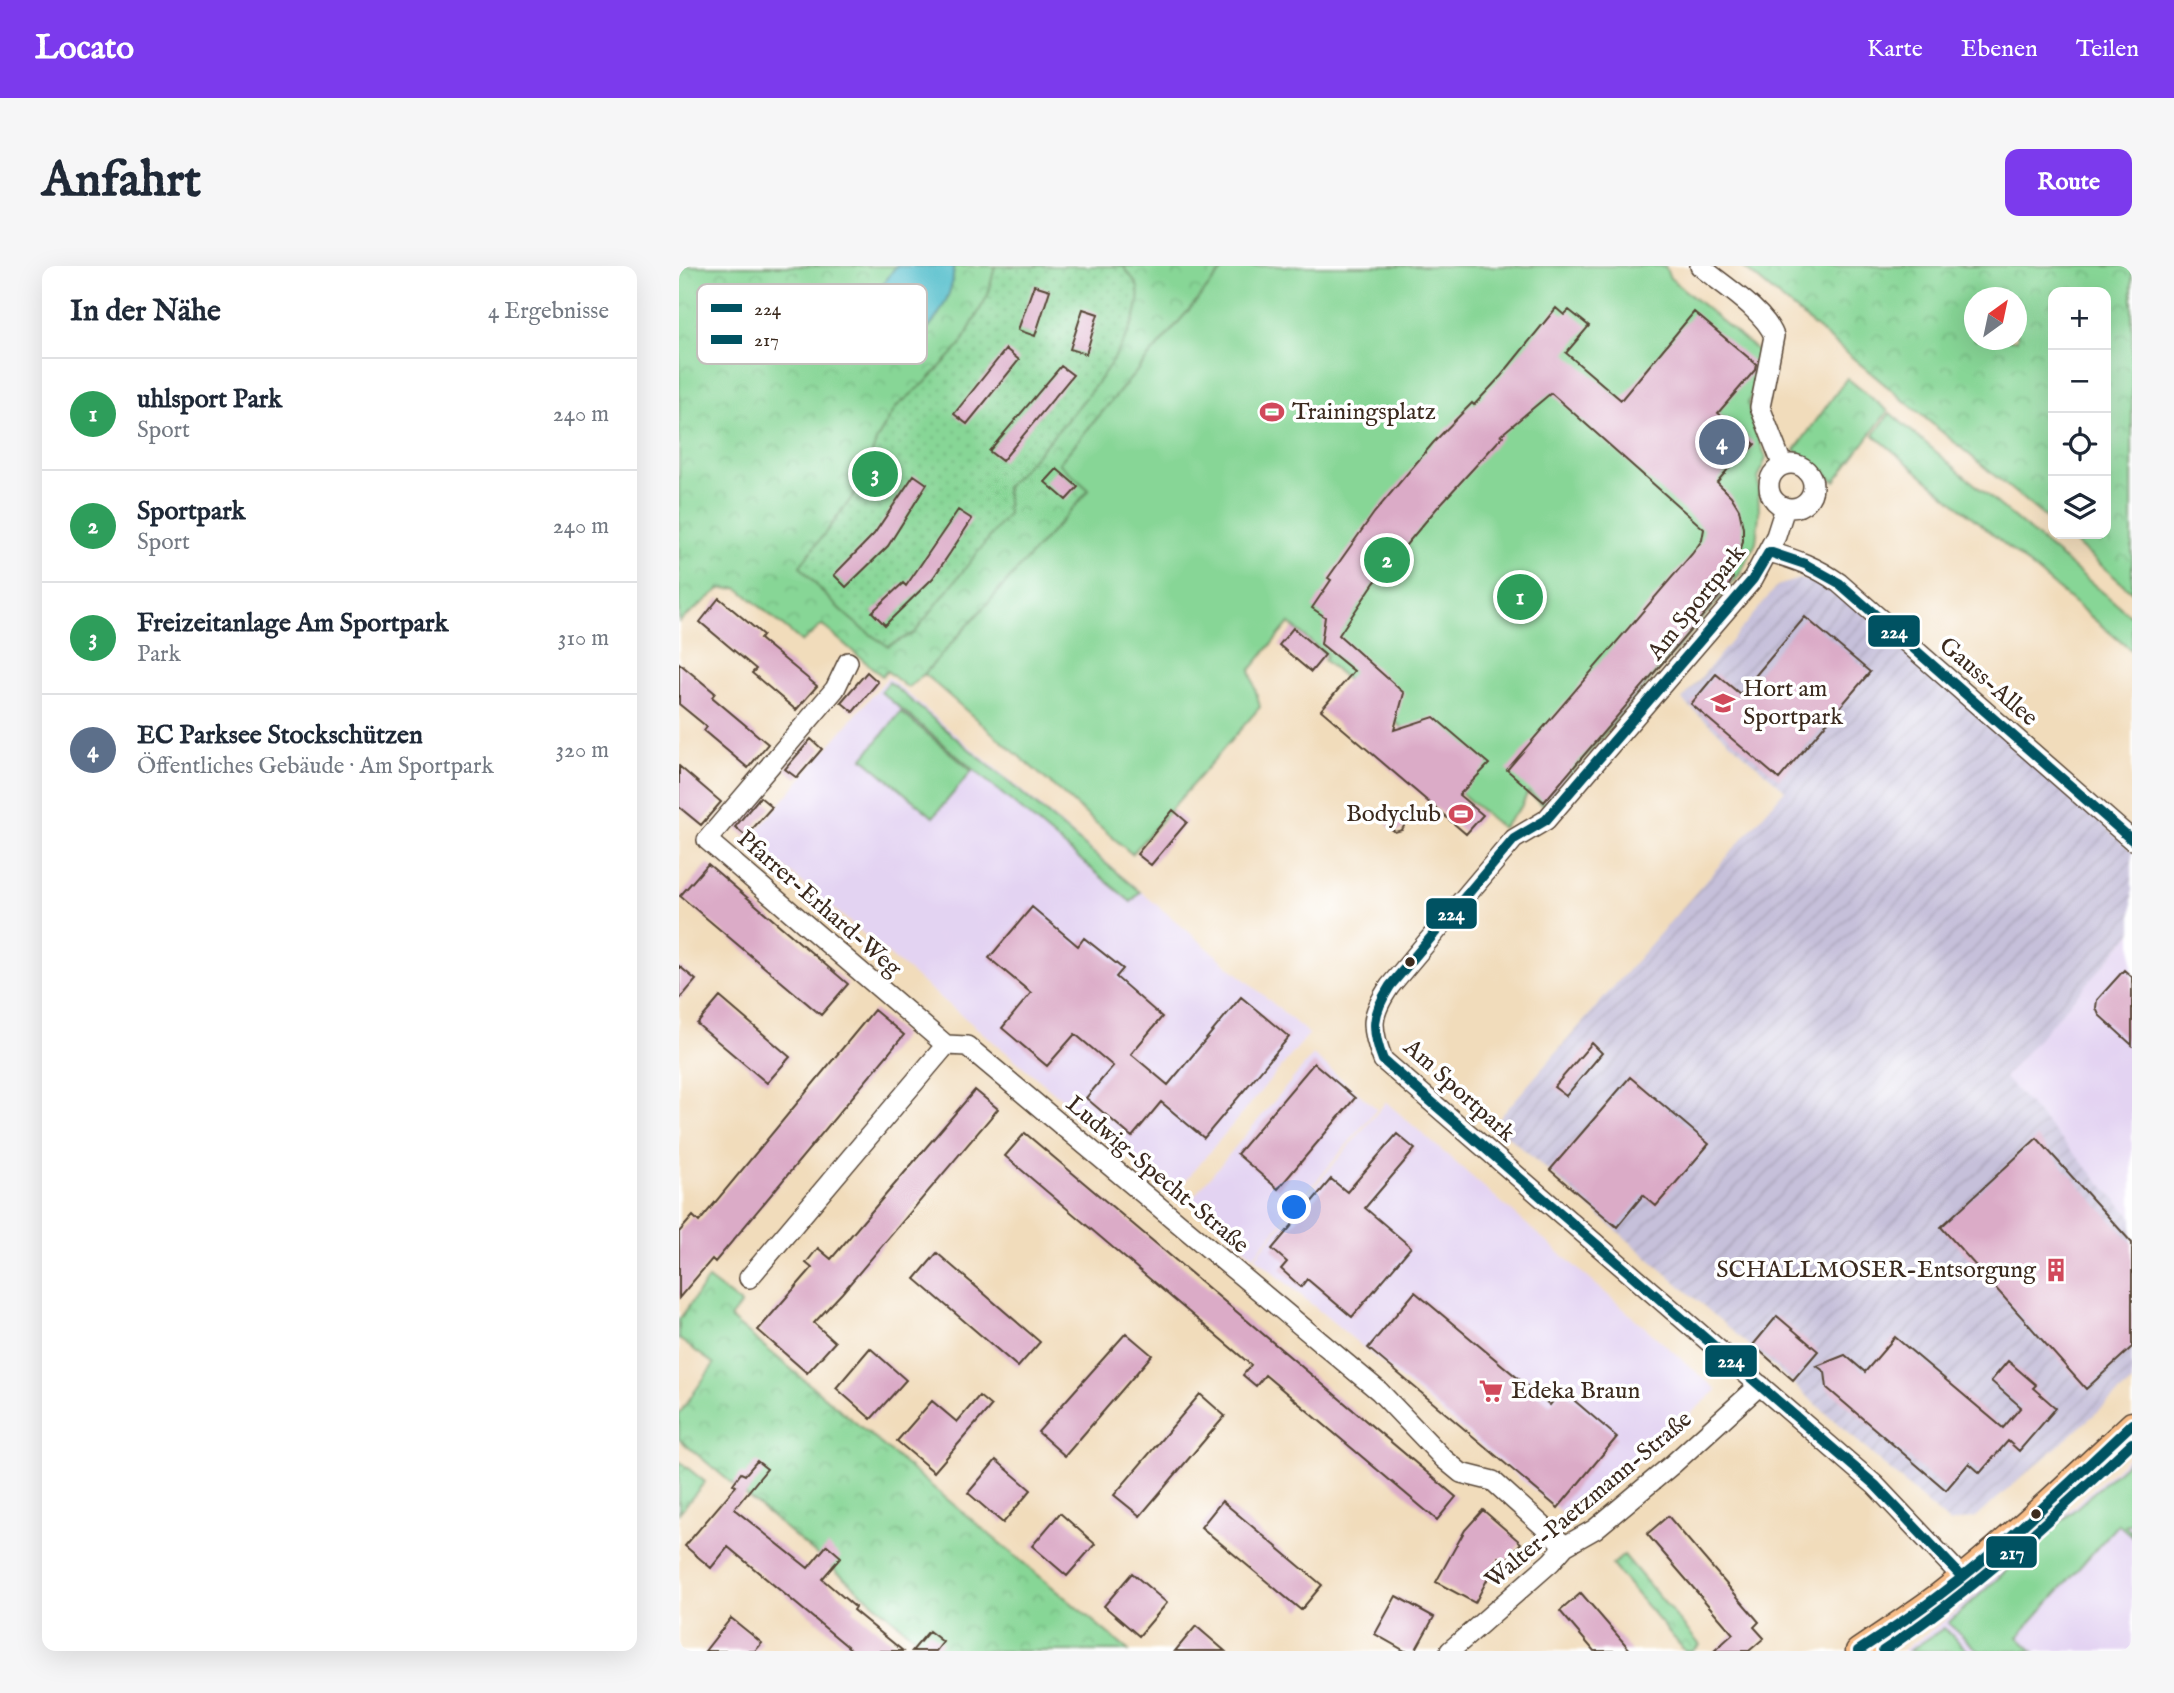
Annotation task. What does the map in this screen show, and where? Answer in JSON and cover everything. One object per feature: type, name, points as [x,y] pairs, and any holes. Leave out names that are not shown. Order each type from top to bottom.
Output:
[{"type":"main road","points":[[1858,1651],[1962,1577],[2032,1517],[2132,1424]]},
{"type":"street","points":[[1700,266],[1761,316],[1774,336],[1760,407],[1782,464]]},
{"type":"street","points":[[1796,463],[1805,467],[1813,480],[1813,492],[1807,502],[1798,508],[1785,508],[1775,502],[1769,493],[1768,481],[1773,471],[1782,464],[1796,463]]},
{"type":"street","name":"Am Sportpark","points":[[1785,508],[1769,552],[1753,579],[1546,820],[1514,839],[1390,986],[1377,1006],[1374,1036],[1383,1060],[1875,1485],[1962,1577]]},
{"type":"street","name":"Gauss-Allee","points":[[1769,552],[1822,571],[1839,583],[2132,840]]},
{"type":"street","name":"Pfarrer-Erhard-Weg","points":[[848,662],[835,690],[707,840],[946,1045]]},
{"type":"street","points":[[749,1279],[946,1045]]},
{"type":"street","name":"Ludwig-Specht-Straße","points":[[946,1045],[967,1046],[1379,1391],[1444,1459],[1461,1472],[1493,1481],[1565,1546]]},
{"type":"street","name":"Walter-Paetzmann-Straße","points":[[1450,1651],[1551,1562],[1565,1546],[1595,1529],[1760,1385]]},
{"type":"shaded area","points":[[1799,579],[1834,586],[2132,851],[2132,933],[2004,1077],[2132,1217],[2132,1382],[1976,1517],[1949,1523],[1494,1124],[1785,790],[1682,700],[1777,586]]},
{"type":"shaded area","points":[[888,677],[1309,1034],[1175,1193],[750,839]]},
{"type":"shaded area","points":[[2132,933],[2132,1382],[2003,1077]]},
{"type":"shaded area","points":[[1313,1055],[1377,1109],[1254,1256],[1189,1202]]},
{"type":"shaded area","points":[[1386,1102],[1717,1390],[1571,1521],[1255,1257]]},
{"type":"shaded area","points":[[2132,1454],[2132,1651],[1902,1651],[1943,1622]]},
{"type":"green space","points":[[679,266],[1226,266],[1059,463],[1089,490],[924,674],[908,688],[887,671],[882,676],[822,625],[802,642],[738,588],[720,589],[679,622]]},
{"type":"green space","points":[[995,266],[1123,266],[1138,288],[1136,311],[1126,337],[1110,365],[1066,421],[1006,487],[1008,514],[914,633],[888,646],[840,610],[800,566],[860,487],[877,439],[897,406],[925,383],[960,346],[988,295]]},
{"type":"green space","points":[[1226,266],[1665,266],[1670,278],[1765,357],[1748,403],[1751,419],[1766,458],[1758,479],[1759,515],[1756,543],[1738,577],[1544,806],[1528,792],[1521,807],[1502,828],[1449,783],[1455,773],[1324,660],[1327,656],[1289,623],[1250,670],[1260,707],[1132,854],[924,674],[1089,490],[1058,463]]},
{"type":"green space","points":[[1742,266],[2132,266],[2132,592],[2071,539],[2111,539],[2111,287],[2048,287],[2048,520]]},
{"type":"green space","points":[[1847,378],[1888,411],[1835,481],[1795,450]]},
{"type":"green space","points":[[1890,413],[2132,617],[2132,651],[1874,435]]},
{"type":"green space","points":[[889,682],[1140,892],[1131,902],[881,692]]},
{"type":"green space","points":[[901,712],[972,771],[933,817],[863,758]]},
{"type":"green space","points":[[708,1279],[741,1304],[730,1318],[1129,1651],[931,1651],[679,1439],[679,1414],[714,1364],[679,1339],[679,1320]]},
{"type":"green space","points":[[2132,1458],[2132,1523],[2125,1525],[2132,1532],[2132,1536],[2118,1524],[2018,1637],[2033,1651],[1979,1651],[1948,1623]]},
{"type":"green space","points":[[679,1461],[705,1482],[679,1513]]},
{"type":"green space","points":[[1624,1555],[1700,1645],[1692,1651],[1685,1651],[1612,1565]]},
{"type":"green space","points":[[1944,1628],[1968,1651],[1909,1651]]},
{"type":"water","points":[[896,266],[953,266],[949,293],[942,309],[927,328],[927,284],[883,284]]},
{"type":"building","points":[[1034,285],[1050,290],[1035,336],[1018,330]]},
{"type":"building","points":[[1556,308],[1564,315],[1569,310],[1589,326],[1566,353],[1621,400],[1694,312],[1756,364],[1755,370],[1718,413],[1755,444],[1743,457],[1740,455],[1717,482],[1739,509],[1743,541],[1729,569],[1733,578],[1729,585],[1544,802],[1507,770],[1692,554],[1702,540],[1704,529],[1551,393],[1501,435],[1503,436],[1437,508],[1374,583],[1339,635],[1404,693],[1394,730],[1434,717],[1489,764],[1459,795],[1483,815],[1466,834],[1321,710],[1354,671],[1321,644],[1325,617],[1312,608],[1331,580],[1328,578],[1374,513],[1433,443],[1501,376]]},
{"type":"building","points":[[1083,309],[1098,314],[1086,354],[1070,349]]},
{"type":"building","points":[[1006,349],[1019,360],[967,424],[954,414]]},
{"type":"building","points":[[1061,366],[1073,375],[1002,461],[989,451]]},
{"type":"building","points":[[1057,469],[1078,487],[1066,500],[1045,482]]},
{"type":"building","points":[[914,475],[927,484],[888,546],[846,587],[834,575],[874,534]]},
{"type":"building","points":[[958,510],[972,519],[933,578],[885,625],[872,612],[903,583],[906,586]]},
{"type":"building","points":[[719,598],[763,635],[760,639],[817,686],[796,710],[752,673],[756,669],[700,622]]},
{"type":"building","points":[[1805,617],[1870,672],[1779,779],[1691,704],[1716,674],[1740,694]]},
{"type":"building","points":[[1293,628],[1325,655],[1311,672],[1279,645]]},
{"type":"building","points":[[679,663],[715,693],[712,697],[768,744],[748,768],[704,731],[707,727],[679,704]]},
{"type":"building","points":[[867,672],[878,682],[853,712],[841,702]]},
{"type":"building","points":[[811,739],[822,749],[797,778],[785,769]]},
{"type":"building","points":[[679,766],[721,802],[701,825],[679,807]]},
{"type":"building","points":[[760,797],[772,807],[746,836],[735,827]]},
{"type":"building","points":[[1173,810],[1187,822],[1151,865],[1137,854]]},
{"type":"building","points":[[1391,813],[1401,815],[1405,824],[1402,830],[1395,832],[1388,826],[1386,819]]},
{"type":"building","points":[[708,864],[848,984],[821,1015],[680,896]]},
{"type":"building","points":[[1032,907],[1078,946],[1084,938],[1123,969],[1116,977],[1162,1017],[1131,1054],[1168,1085],[1241,997],[1289,1037],[1204,1138],[1161,1102],[1132,1137],[1086,1098],[1113,1066],[1075,1034],[1047,1066],[1002,1028],[1031,993],[989,958]]},
{"type":"building","points":[[679,966],[696,980],[679,1000]]},
{"type":"building","points":[[2124,970],[2132,977],[2132,1045],[2099,1015],[2096,1008],[2097,1000]]},
{"type":"building","points":[[720,997],[790,1057],[767,1083],[697,1024]]},
{"type":"building","points":[[874,1010],[904,1035],[715,1262],[712,1259],[679,1298],[679,1232],[693,1216],[699,1222]]},
{"type":"building","points":[[1592,1043],[1602,1053],[1566,1096],[1554,1087]]},
{"type":"building","points":[[1314,1063],[1355,1098],[1278,1189],[1237,1154]]},
{"type":"building","points":[[1630,1077],[1709,1144],[1656,1206],[1643,1195],[1617,1227],[1550,1170]]},
{"type":"building","points":[[975,1090],[998,1109],[814,1323],[835,1342],[807,1373],[758,1330],[812,1268],[806,1263],[818,1248],[831,1259]]},
{"type":"building","points":[[1025,1133],[1456,1497],[1437,1520],[1265,1375],[1256,1386],[1243,1375],[1251,1365],[1005,1156]]},
{"type":"building","points":[[1397,1134],[1415,1149],[1365,1208],[1411,1247],[1352,1317],[1307,1279],[1301,1287],[1281,1269],[1287,1262],[1272,1249],[1331,1179],[1347,1192]]},
{"type":"building","name":"SCHALLMOSER-Entsorgung","points":[[2037,1138],[2132,1243],[2132,1347],[2086,1389],[1941,1227]]},
{"type":"building","points":[[937,1253],[1040,1342],[1018,1367],[915,1279]]},
{"type":"building","points":[[1415,1292],[1550,1405],[1562,1390],[1617,1437],[1558,1508],[1368,1348]]},
{"type":"building","points":[[1777,1316],[1818,1351],[1793,1380],[1753,1345]]},
{"type":"building","points":[[1126,1333],[1152,1355],[1065,1456],[1038,1432]]},
{"type":"building","points":[[1895,1337],[2003,1428],[2021,1407],[1991,1381],[2008,1361],[2036,1385],[2033,1388],[2056,1408],[2019,1451],[2008,1441],[1980,1473],[1969,1463],[1946,1490],[1827,1388],[1825,1372],[1817,1366],[1845,1355],[1865,1372]]},
{"type":"building","points":[[870,1348],[906,1380],[871,1419],[836,1388]]},
{"type":"building","points":[[1200,1394],[1225,1416],[1140,1516],[1114,1495]]},
{"type":"building","points":[[979,1396],[991,1406],[934,1472],[897,1441],[932,1401],[957,1422]]},
{"type":"building","points":[[996,1460],[1031,1490],[1003,1523],[968,1493]]},
{"type":"building","points":[[757,1461],[767,1469],[734,1509],[808,1568],[827,1545],[841,1557],[822,1579],[855,1607],[853,1610],[903,1651],[853,1651],[728,1547],[711,1568],[685,1546],[736,1486],[733,1484],[741,1473],[745,1475]]},
{"type":"building","points":[[1222,1501],[1322,1585],[1301,1610],[1201,1527]]},
{"type":"building","points":[[1483,1510],[1521,1543],[1505,1562],[1499,1557],[1475,1603],[1436,1582],[1465,1530]]},
{"type":"building","points":[[1060,1513],[1095,1544],[1067,1576],[1032,1546]]},
{"type":"building","points":[[1668,1516],[1759,1622],[1754,1627],[1764,1638],[1749,1651],[1714,1651],[1733,1634],[1647,1534]]},
{"type":"building","points":[[1132,1573],[1167,1603],[1139,1636],[1104,1606]]},
{"type":"building","points":[[1581,1593],[1631,1651],[1594,1651],[1560,1611]]},
{"type":"building","points":[[1396,1596],[1434,1617],[1415,1651],[1405,1651],[1375,1634]]},
{"type":"building","points":[[731,1618],[762,1643],[755,1651],[705,1651]]},
{"type":"building","points":[[1196,1626],[1225,1651],[1175,1651]]},
{"type":"building","points":[[929,1631],[943,1642],[936,1651],[912,1651]]},
{"type":"transit line","name":"224","points":[[1962,1577],[1875,1485],[1383,1060],[1375,1022],[1390,986],[1514,839],[1546,820],[1753,579],[1769,552],[1805,564],[1839,583],[2132,840]]},
{"type":"transit line","name":"224","points":[[1858,1651],[1964,1576],[2037,1513],[2132,1424]]},
{"type":"transit line","name":"217","points":[[1883,1651],[1981,1578],[2132,1443]]},
{"type":"place","name":"Trainingsplatz","points":[[1272,412]]},
{"type":"place","name":"EC Parksee Stockschützen","points":[[1722,442]]},
{"type":"place","name":"Freizeitanlage Am Sportpark","points":[[875,474]]},
{"type":"place","name":"Sportpark","points":[[1387,560]]},
{"type":"place","name":"uhlsport Park","points":[[1520,597]]},
{"type":"place","name":"Hort am Sportpark","points":[[1723,703]]},
{"type":"place","name":"Bodyclub","points":[[1461,814]]},
{"type":"place","name":"SCHALLMOSER-Entsorgung","points":[[2056,1270]]},
{"type":"place","name":"Edeka Braun","points":[[1491,1391]]}]
